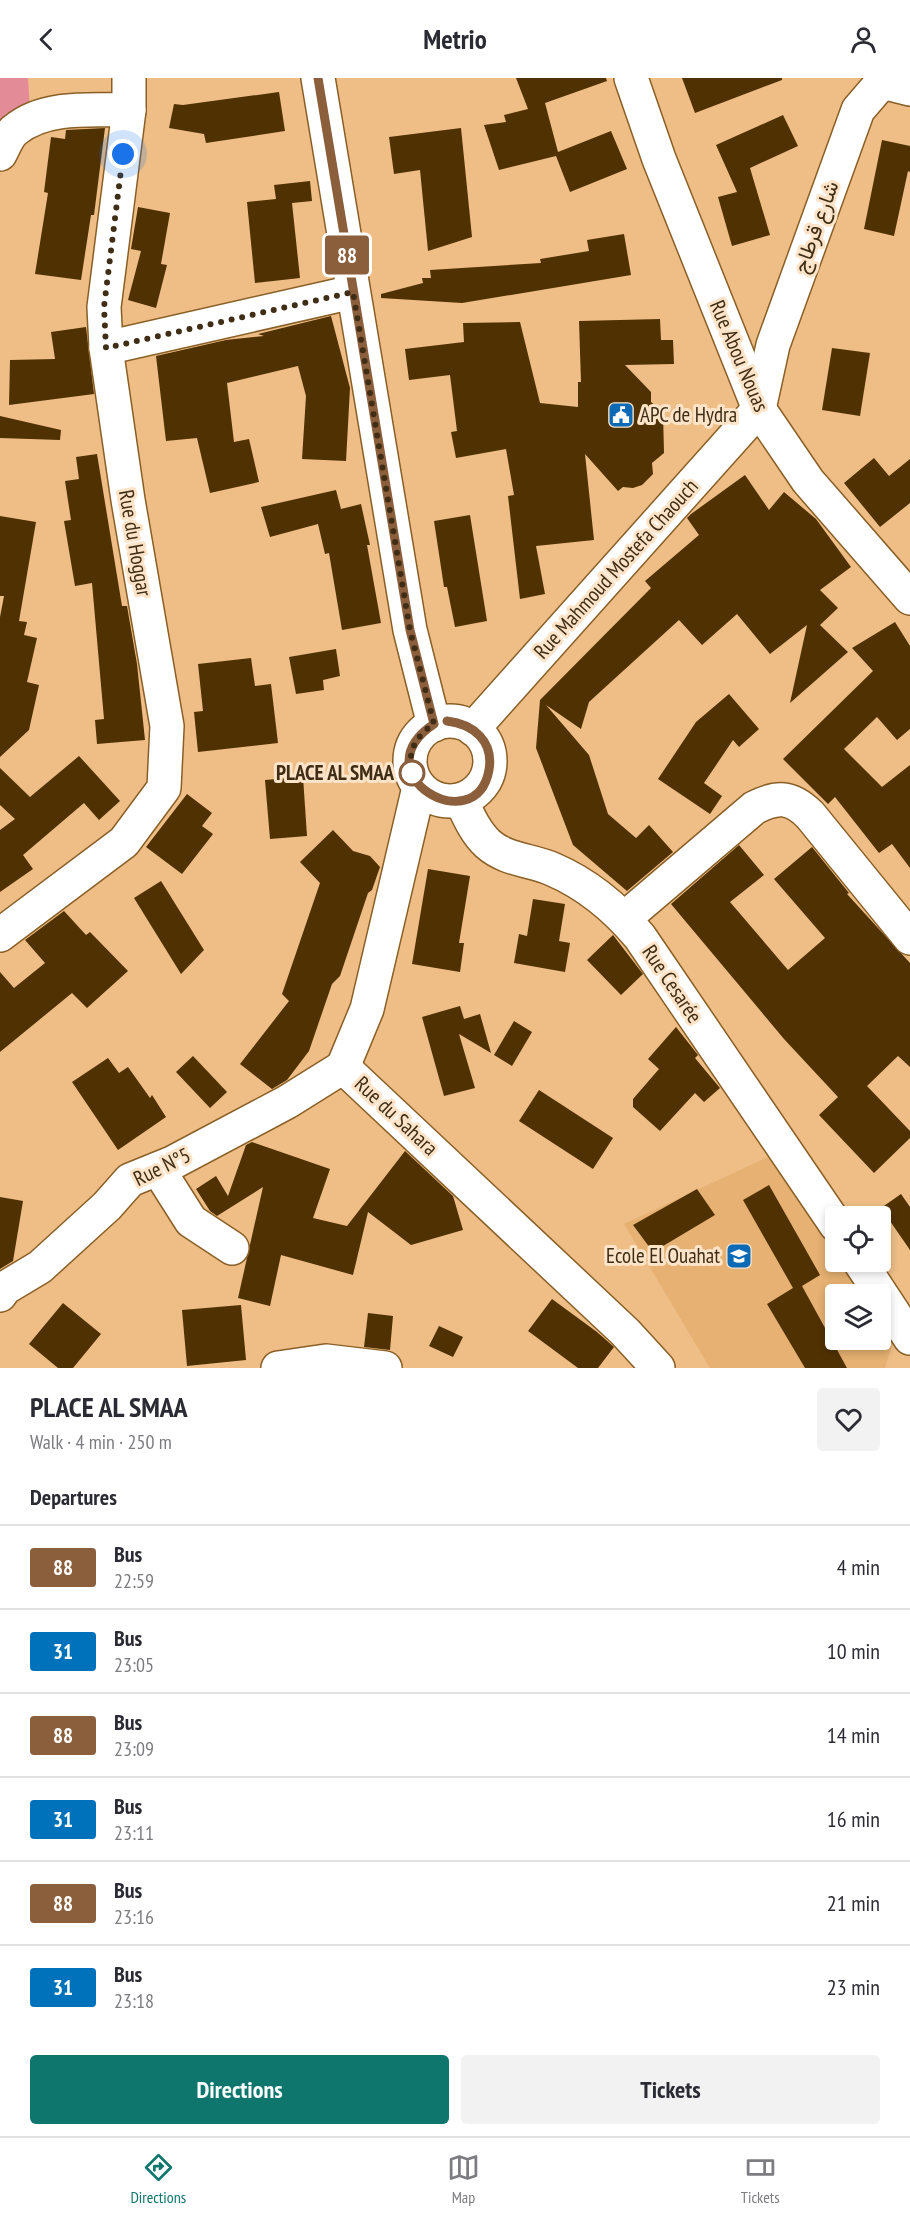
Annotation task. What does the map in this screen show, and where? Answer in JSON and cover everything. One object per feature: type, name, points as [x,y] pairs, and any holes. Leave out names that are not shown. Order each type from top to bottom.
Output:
[{"type":"street","points":[[318,78],[410,630],[434,724]]},
{"type":"street","name":"Rue Abou Nouas","points":[[631,78],[659,159],[759,409],[808,481],[910,598]]},
{"type":"street","name":"شارع قرطاج","points":[[759,409],[773,345],[858,110],[891,83]]},
{"type":"street","points":[[0,154],[14,130],[43,115],[72,110],[129,94]]},
{"type":"street","name":"Rue du Hoggar","points":[[0,935],[124,842],[164,788],[167,726],[128,500],[106,348],[104,307],[129,94]]},
{"type":"street","points":[[106,348],[353,292]]},
{"type":"street","name":"Rue Mahmoud Mostefa Chaouch","points":[[473,729],[759,409]]},
{"type":"street","points":[[447,721],[461,723],[473,729],[489,749],[490,762],[482,786],[460,800],[446,801],[431,796],[419,787],[410,768],[410,755],[414,742],[423,732],[434,724],[447,721]]},
{"type":"street","name":"Rue du Sahara","points":[[419,787],[367,1009],[344,1067],[625,1332],[652,1366]]},
{"type":"street","points":[[625,918],[754,808],[769,800],[783,797],[799,804],[810,815],[910,938]]},
{"type":"street","name":"Rue Cesarée","points":[[460,800],[478,833],[488,844],[513,858],[550,868],[571,878],[608,903],[625,918],[825,1209]]},
{"type":"street","name":"Rue N°5","points":[[0,1294],[4,1288],[40,1267],[107,1206],[130,1180],[287,1102],[344,1067]]},
{"type":"street","points":[[158,1168],[191,1221],[232,1248]]},
{"type":"street","points":[[867,1272],[908,1329]]},
{"type":"street","points":[[291,1367],[326,1361],[385,1368]]},
{"type":"shaded area","points":[[0,78],[28,78],[30,110],[0,136]]},
{"type":"shaded area","name":"Ecole El Ouahat","points":[[772,1155],[825,1236],[825,1272],[850,1272],[858,1284],[825,1284],[825,1350],[891,1350],[885,1368],[710,1368],[624,1224]]},
{"type":"building","points":[[516,78],[606,78],[607,81],[545,103],[558,152],[611,131],[627,169],[570,192],[556,156],[499,170],[484,125],[506,122],[504,115],[528,109]]},
{"type":"building","points":[[682,78],[782,78],[782,80],[695,113]]},
{"type":"building","points":[[279,92],[285,131],[206,143],[204,134],[169,128],[174,104],[183,105]]},
{"type":"building","points":[[783,115],[798,146],[750,168],[770,235],[732,246],[718,197],[737,192],[716,145]]},
{"type":"building","points":[[105,128],[94,215],[91,215],[81,280],[35,274],[48,193],[44,192],[51,137],[65,139],[66,130]]},
{"type":"building","points":[[461,128],[472,237],[428,251],[420,170],[394,174],[389,137]]},
{"type":"building","points":[[882,140],[910,146],[910,172],[908,171],[894,236],[864,229]]},
{"type":"building","points":[[310,181],[312,201],[292,203],[300,278],[255,283],[247,202],[276,199],[274,185]]},
{"type":"building","points":[[138,207],[170,213],[161,264],[167,265],[156,308],[128,300],[141,251],[131,249]]},
{"type":"building","points":[[624,234],[631,275],[462,303],[381,298],[381,294],[423,283],[422,278],[431,278],[430,270],[541,263],[540,259],[589,251],[587,240]]},
{"type":"building","points":[[331,316],[350,388],[346,461],[302,459],[306,396],[298,366],[227,383],[234,442],[249,439],[259,482],[210,493],[197,438],[166,441],[156,356],[226,340],[264,336],[258,334]]},
{"type":"building","points":[[660,319],[661,340],[673,340],[674,364],[625,365],[651,392],[651,402],[663,412],[664,453],[652,463],[653,474],[642,485],[633,488],[623,487],[618,491],[585,454],[594,540],[536,546],[545,594],[520,599],[508,496],[514,495],[506,449],[456,458],[451,432],[457,431],[450,375],[409,380],[405,349],[464,342],[463,323],[520,322],[540,403],[578,407],[578,382],[581,382],[579,321]]},
{"type":"building","points":[[86,327],[94,394],[9,405],[10,360],[55,359],[51,332]]},
{"type":"building","points":[[832,348],[870,353],[860,416],[822,410]]},
{"type":"building","points":[[0,416],[61,430],[60,440],[0,438]]},
{"type":"building","points":[[97,454],[122,606],[127,606],[137,664],[145,740],[97,744],[95,720],[104,719],[92,583],[75,586],[64,521],[71,520],[65,481],[79,479],[76,457]]},
{"type":"building","points":[[874,458],[889,476],[910,459],[910,503],[880,527],[844,483]]},
{"type":"building","points":[[745,475],[769,510],[784,492],[816,519],[851,567],[820,590],[838,608],[820,625],[848,652],[790,703],[807,625],[770,654],[737,614],[702,645],[679,620],[589,702],[581,729],[546,705],[589,755],[608,814],[636,838],[649,825],[673,852],[627,891],[573,845],[536,748],[540,700],[651,588],[645,581],[699,535],[687,518]]},
{"type":"building","points":[[336,490],[341,509],[361,504],[370,545],[367,545],[381,623],[342,630],[329,553],[325,554],[318,524],[270,537],[261,507]]},
{"type":"building","points":[[470,515],[487,621],[455,627],[447,587],[444,587],[434,521]]},
{"type":"building","points":[[0,516],[36,522],[19,621],[27,622],[24,635],[37,638],[27,682],[39,685],[29,730],[0,757],[0,617],[4,596],[0,596]]},
{"type":"building","points":[[895,622],[910,646],[910,729],[897,740],[877,717],[844,749],[882,787],[910,765],[910,868],[892,844],[879,853],[835,797],[828,804],[783,759],[873,671],[852,648]]},
{"type":"building","points":[[336,649],[340,676],[323,680],[324,690],[296,694],[289,657]]},
{"type":"building","points":[[251,658],[255,686],[271,684],[278,743],[198,752],[194,712],[203,711],[198,664]]},
{"type":"building","points":[[729,694],[759,729],[739,747],[733,740],[704,783],[722,796],[710,814],[658,779],[696,722]]},
{"type":"building","points":[[79,756],[120,801],[99,820],[84,803],[23,855],[33,869],[0,892],[0,830],[15,819],[0,805],[0,768],[30,797]]},
{"type":"building","points":[[303,777],[307,836],[270,839],[265,780]]},
{"type":"building","points":[[187,794],[212,813],[202,826],[213,834],[182,874],[146,847]]},
{"type":"building","points":[[333,830],[353,851],[370,856],[380,867],[372,890],[368,893],[340,976],[332,984],[309,1051],[287,1080],[272,1089],[240,1064],[289,1001],[282,994],[320,883],[300,862]]},
{"type":"building","points":[[739,845],[764,875],[730,902],[788,970],[825,938],[774,879],[812,847],[849,893],[847,894],[910,963],[910,1067],[898,1056],[867,1086],[910,1131],[910,1138],[874,1173],[819,1115],[838,1097],[784,1039],[671,904]]},
{"type":"building","points":[[428,869],[470,876],[459,943],[464,943],[460,972],[412,964]]},
{"type":"building","points":[[161,881],[204,950],[181,974],[134,898]]},
{"type":"building","points":[[533,899],[565,904],[559,941],[570,943],[565,972],[514,963],[519,934],[527,936]]},
{"type":"building","points":[[64,911],[86,935],[90,932],[128,971],[87,1008],[72,993],[0,1052],[0,972],[14,988],[45,963],[25,940]]},
{"type":"building","points":[[613,935],[643,974],[621,995],[587,960]]},
{"type":"building","points":[[460,1006],[464,1019],[480,1014],[491,1053],[459,1034],[475,1088],[444,1096],[422,1017]]},
{"type":"building","points":[[514,1021],[532,1032],[512,1066],[494,1055]]},
{"type":"building","points":[[676,1027],[698,1055],[695,1058],[720,1088],[704,1102],[695,1093],[660,1131],[633,1107],[633,1099],[659,1069],[648,1059]]},
{"type":"building","points":[[193,1056],[227,1092],[210,1108],[176,1072]]},
{"type":"building","points":[[108,1058],[119,1073],[128,1067],[150,1098],[152,1095],[166,1117],[118,1150],[72,1082]]},
{"type":"building","points":[[539,1090],[613,1138],[593,1169],[519,1121]]},
{"type":"building","points":[[252,1142],[330,1169],[313,1218],[347,1226],[405,1151],[453,1196],[463,1230],[411,1245],[368,1212],[353,1275],[281,1255],[270,1306],[238,1298],[263,1187],[217,1216],[210,1211],[196,1189],[216,1176],[228,1196],[246,1145]]},
{"type":"building","points":[[769,1185],[820,1275],[802,1286],[825,1328],[825,1350],[837,1350],[847,1368],[805,1368],[767,1304],[793,1288],[743,1200]]},
{"type":"building","points":[[697,1189],[715,1215],[653,1252],[633,1225]]},
{"type":"building","points":[[901,1194],[910,1207],[910,1250],[891,1222],[891,1206],[884,1206]]},
{"type":"building","points":[[0,1197],[23,1201],[13,1261],[0,1269]]},
{"type":"building","points":[[552,1299],[614,1347],[598,1368],[578,1368],[528,1331]]},
{"type":"building","points":[[63,1303],[101,1334],[73,1368],[58,1368],[29,1344]]},
{"type":"building","points":[[241,1305],[246,1360],[187,1366],[182,1310]]},
{"type":"building","points":[[368,1313],[393,1316],[390,1350],[364,1347]]},
{"type":"building","points":[[439,1326],[463,1337],[453,1357],[429,1346]]},
{"type":"bus line","name":"88","points":[[318,78],[410,630],[434,724],[414,742],[410,755],[410,768],[419,787],[431,796],[446,801],[460,800],[472,795],[482,786],[488,775],[489,749],[483,738],[473,729],[461,723],[447,721]]},
{"type":"place","name":"APC de Hydra","points":[[621,415]]},
{"type":"place","name":"PLACE AL SMAA","points":[[412,773]]},
{"type":"place","name":"Ecole El Ouahat","points":[[739,1256]]},
{"type":"route","points":[[123,154],[104,307],[106,348],[353,292],[410,630],[434,724],[414,742],[410,755],[410,768],[414,778],[412,773]]}]
